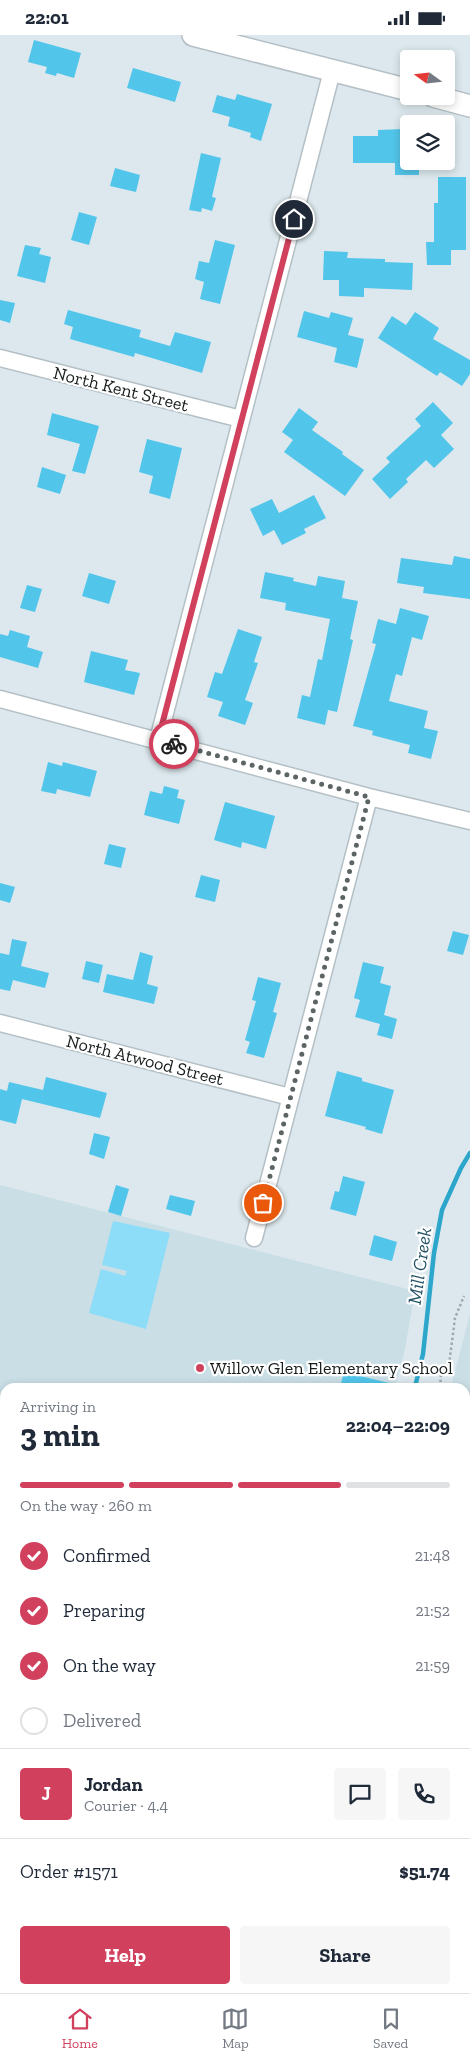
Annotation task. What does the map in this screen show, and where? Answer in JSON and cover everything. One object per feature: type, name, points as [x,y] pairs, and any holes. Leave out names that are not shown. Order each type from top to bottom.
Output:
[{"type":"street","points":[[193,35],[400,88]]},
{"type":"street","points":[[158,740],[332,71]]},
{"type":"street","points":[[455,102],[470,106]]},
{"type":"street","name":"North Kent Street","points":[[0,358],[241,419]]},
{"type":"street","points":[[0,699],[369,797],[470,821]]},
{"type":"street","points":[[254,1238],[369,797]]},
{"type":"street","name":"North Atwood Street","points":[[0,1023],[290,1097]]},
{"type":"path","points":[[440,1383],[441,1375],[449,1365],[455,1318],[464,1296]]},
{"type":"shaded area","name":"Willow Glen Elementary School","points":[[0,1185],[415,1291],[405,1349],[396,1383],[0,1383]]},
{"type":"shaded area","points":[[113,1221],[170,1233],[146,1329],[89,1313],[101,1269],[125,1276],[127,1271],[102,1265]]},
{"type":"shaded area","points":[[470,1314],[470,1383],[452,1383]]},
{"type":"building","points":[[34,40],[81,53],[74,78],[57,73],[56,76],[45,73],[47,67],[28,62]]},
{"type":"building","points":[[133,68],[181,82],[175,102],[127,88]]},
{"type":"building","points":[[237,94],[272,104],[261,141],[250,137],[251,133],[228,126],[230,117],[212,112],[217,95],[235,100]]},
{"type":"building","points":[[400,129],[400,170],[419,170],[419,175],[395,175],[395,163],[353,163],[353,136],[378,136],[378,130]]},
{"type":"building","points":[[201,153],[221,158],[212,197],[216,198],[212,211],[202,208],[201,212],[189,210]]},
{"type":"building","points":[[115,168],[140,175],[136,192],[110,186]]},
{"type":"building","points":[[438,177],[466,177],[466,250],[451,250],[451,265],[427,265],[426,242],[434,242],[434,203],[438,203]]},
{"type":"building","points":[[79,212],[97,217],[89,245],[71,240]]},
{"type":"building","points":[[215,240],[235,245],[220,304],[200,299],[204,282],[195,279],[199,261],[209,263]]},
{"type":"building","points":[[25,245],[41,248],[39,254],[51,257],[45,283],[17,276]]},
{"type":"building","points":[[324,251],[348,252],[347,258],[385,259],[385,262],[413,263],[412,290],[364,288],[364,297],[339,296],[339,280],[323,280]]},
{"type":"building","points":[[0,300],[15,303],[10,323],[0,320]]},
{"type":"building","points":[[68,310],[141,330],[139,337],[170,346],[175,332],[211,342],[202,373],[135,353],[134,357],[70,339],[73,327],[64,324]]},
{"type":"building","points":[[304,311],[329,318],[331,312],[353,318],[348,335],[364,339],[357,368],[334,362],[337,348],[297,337]]},
{"type":"building","points":[[415,312],[439,328],[433,339],[470,360],[470,374],[462,386],[440,372],[437,376],[378,338],[392,316],[406,325]]},
{"type":"building","points":[[433,402],[453,423],[441,435],[454,449],[434,468],[426,460],[406,479],[408,482],[390,499],[372,479],[390,462],[386,458],[421,426],[415,419]]},
{"type":"building","points":[[299,408],[318,422],[312,430],[364,470],[345,496],[284,452],[293,440],[282,432]]},
{"type":"building","points":[[52,413],[99,426],[85,474],[72,471],[80,444],[47,435]]},
{"type":"building","points":[[147,439],[182,448],[170,499],[149,493],[153,476],[139,472]]},
{"type":"building","points":[[42,467],[66,475],[60,494],[37,487]]},
{"type":"building","points":[[314,495],[326,518],[304,529],[306,533],[282,545],[274,530],[263,536],[250,509],[272,499],[279,513]]},
{"type":"building","points":[[454,556],[470,559],[470,599],[423,593],[424,587],[397,583],[401,558],[452,565]]},
{"type":"building","points":[[265,572],[294,578],[293,581],[316,586],[318,576],[345,581],[342,598],[358,601],[350,639],[353,640],[337,712],[328,710],[325,725],[297,718],[302,695],[310,697],[318,659],[322,660],[330,619],[285,610],[286,603],[260,598]]},
{"type":"building","points":[[89,573],[116,581],[109,604],[82,596]]},
{"type":"building","points":[[27,585],[42,589],[35,612],[20,608]]},
{"type":"building","points":[[400,608],[429,616],[422,640],[412,637],[402,676],[396,674],[389,701],[428,711],[424,728],[438,731],[431,759],[408,753],[410,745],[372,735],[373,731],[353,726],[376,644],[372,643],[378,619],[396,624]]},
{"type":"building","points":[[238,629],[262,637],[254,662],[258,663],[245,700],[253,703],[245,725],[218,716],[223,702],[207,697],[215,672],[222,674]]},
{"type":"building","points":[[10,630],[30,636],[27,647],[43,652],[38,668],[0,657],[0,634],[8,636]]},
{"type":"building","points":[[91,651],[128,660],[125,670],[140,673],[134,695],[84,682]]},
{"type":"building","points":[[48,762],[62,766],[63,762],[97,771],[90,797],[57,789],[56,794],[41,791]]},
{"type":"building","points":[[164,786],[179,790],[177,798],[185,800],[179,824],[144,815],[150,791],[162,794]]},
{"type":"building","points":[[225,802],[275,816],[266,849],[242,842],[241,848],[214,840]]},
{"type":"building","points":[[109,844],[126,848],[121,868],[104,864]]},
{"type":"building","points":[[201,875],[220,880],[215,902],[195,897]]},
{"type":"building","points":[[0,883],[15,887],[10,903],[0,900]]},
{"type":"building","points":[[453,931],[469,935],[463,955],[447,951]]},
{"type":"building","points":[[12,939],[27,942],[21,966],[49,973],[45,988],[13,980],[10,991],[0,989],[0,953],[9,955]]},
{"type":"building","points":[[140,952],[153,956],[147,984],[158,987],[154,1004],[103,992],[107,974],[133,980]]},
{"type":"building","points":[[86,961],[103,965],[99,983],[82,979]]},
{"type":"building","points":[[363,962],[384,967],[380,983],[391,986],[384,1015],[397,1019],[392,1039],[377,1035],[380,1024],[355,1017],[360,1000],[354,998]]},
{"type":"building","points":[[258,977],[281,983],[273,1012],[277,1013],[264,1058],[246,1053],[250,1042],[245,1040],[256,1001],[252,1000]]},
{"type":"building","points":[[337,1071],[362,1078],[362,1081],[394,1090],[382,1134],[365,1129],[366,1127],[325,1116]]},
{"type":"building","points":[[46,1077],[107,1093],[100,1118],[22,1099],[16,1124],[0,1120],[0,1089],[7,1091],[9,1082],[43,1090]]},
{"type":"building","points":[[94,1133],[110,1137],[104,1159],[89,1154]]},
{"type":"building","points":[[343,1176],[365,1182],[356,1216],[330,1209],[335,1191],[339,1192]]},
{"type":"building","points":[[116,1185],[129,1189],[121,1216],[108,1212]]},
{"type":"building","points":[[170,1195],[195,1201],[191,1216],[166,1209]]},
{"type":"building","points":[[374,1235],[397,1242],[392,1261],[369,1255]]},
{"type":"building","points":[[344,1372],[389,1383],[341,1383]]},
{"type":"waterway","name":"Mill Creek","points":[[416,1383],[423,1354],[434,1253],[442,1210],[470,1153]]},
{"type":"way so far","points":[[174,744],[369,797],[263,1203]]},
{"type":"place","name":"Willow Glen Elementary School","points":[[200,1368]]},
{"type":"route","points":[[174,744],[158,740],[294,219]]}]
